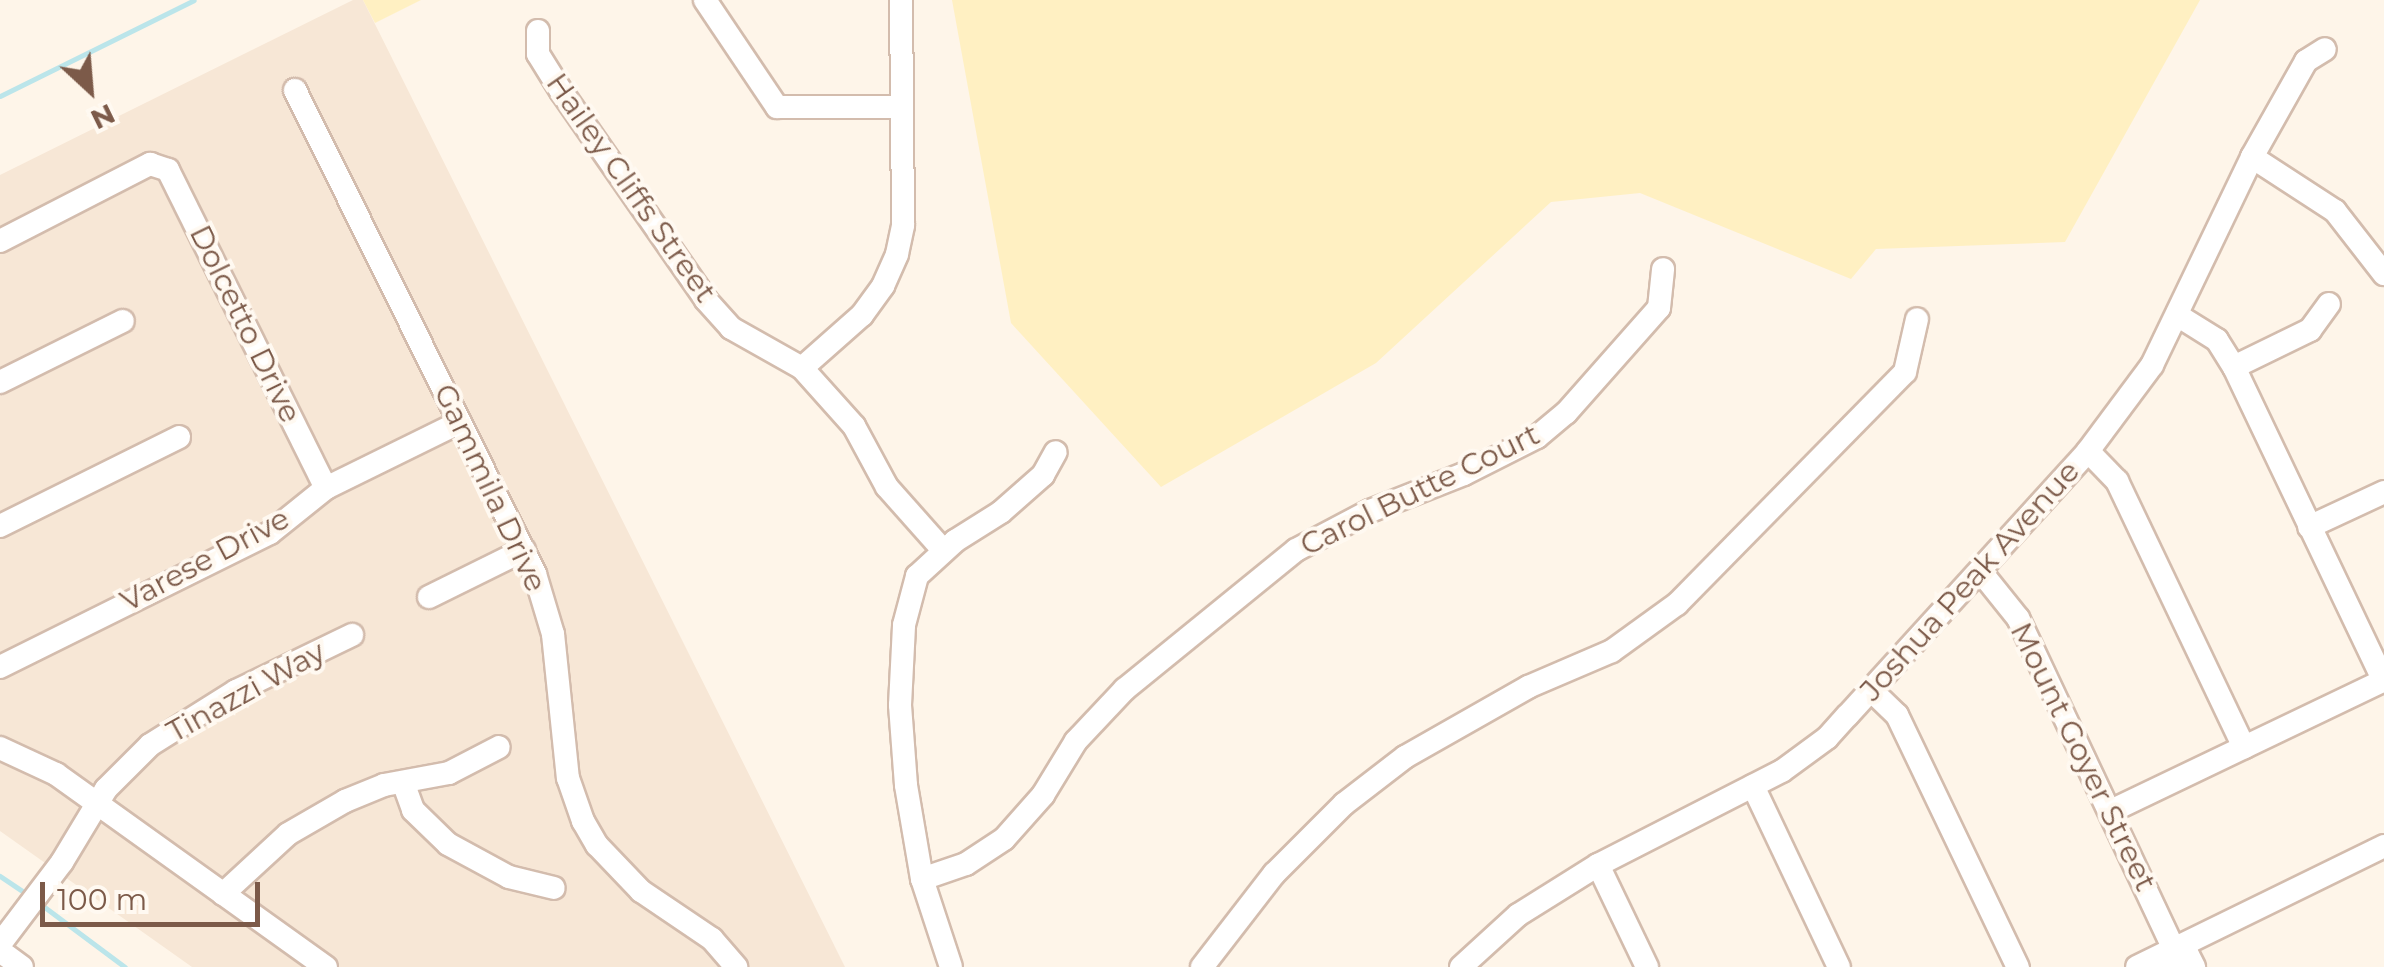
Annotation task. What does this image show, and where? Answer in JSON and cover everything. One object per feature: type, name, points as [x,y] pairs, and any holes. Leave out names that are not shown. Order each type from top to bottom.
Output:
[{"type":"street","points":[[705,0],[777,107],[902,107]]},
{"type":"street","points":[[802,368],[862,316],[883,286],[897,254],[903,225],[901,0]]},
{"type":"street","name":"Hailey Cliffs Street","points":[[538,31],[538,54],[561,91],[706,300],[731,328],[802,368],[854,426],[886,486],[943,550]]},
{"type":"street","name":"Joshua Peak Avenue","points":[[1460,967],[1518,915],[1598,865],[1753,786],[1827,738],[2088,451],[2152,365],[2252,157],[2306,61],[2325,50]]},
{"type":"street","name":"Gammila Drive","points":[[295,90],[524,550],[553,634],[568,778],[583,821],[613,864],[640,891],[712,939],[736,967]]},
{"type":"street","points":[[2252,157],[2335,212],[2384,274]]},
{"type":"street","name":"Dolcetto Drive","points":[[0,240],[142,168],[158,167],[173,175],[326,488]]},
{"type":"street","name":"Carol Butte Court","points":[[922,879],[966,864],[1004,839],[1043,795],[1076,741],[1125,688],[1296,550],[1370,510],[1464,474],[1537,436],[1566,414],[1659,308],[1662,270]]},
{"type":"street","points":[[2234,368],[2310,330],[2330,304]]},
{"type":"street","points":[[2111,810],[2384,680],[2234,368],[2217,340],[2177,315]]},
{"type":"street","points":[[1202,967],[1274,874],[1344,804],[1404,757],[1528,687],[1612,650],[1677,604],[1905,372],[1917,319]]},
{"type":"street","points":[[0,382],[123,321]]},
{"type":"street","name":"Varese Drive","points":[[0,668],[270,533],[326,488],[460,422]]},
{"type":"street","points":[[0,526],[179,437]]},
{"type":"street","points":[[2088,451],[2117,481],[2244,746]]},
{"type":"street","points":[[951,967],[922,879],[906,785],[900,705],[904,625],[916,576],[943,550],[1001,512],[1043,474],[1056,452]]},
{"type":"street","points":[[2309,526],[2384,492]]},
{"type":"street","points":[[429,597],[524,550]]},
{"type":"street","name":"Mount Goyer Street","points":[[1981,572],[2018,618],[2111,810],[2174,958],[2187,953],[2194,967]]},
{"type":"street","name":"Tinazzi Way","points":[[0,947],[125,769],[173,727],[352,635]]},
{"type":"street","points":[[1871,690],[1896,715],[2018,967]]},
{"type":"street","points":[[223,894],[257,859],[311,819],[367,791],[449,773],[499,747]]},
{"type":"street","points":[[0,748],[36,762],[100,804],[326,967]]},
{"type":"street","points":[[404,782],[414,810],[448,844],[509,876],[554,888]]},
{"type":"street","points":[[1753,786],[1839,967]]},
{"type":"street","points":[[2137,967],[2174,958],[2384,846]]},
{"type":"street","points":[[1598,865],[1646,967]]},
{"type":"street","points":[[0,947],[22,967]]},
{"type":"shaded area","points":[[353,0],[363,0],[845,967],[192,967],[0,831],[0,175]]},
{"type":"sand","points":[[363,0],[421,0],[375,23]]},
{"type":"sand","points":[[952,0],[2200,0],[2065,242],[1876,249],[1851,279],[1640,193],[1551,202],[1376,363],[1161,487],[1011,323]]},
{"type":"waterway","points":[[0,96],[194,0]]},
{"type":"waterway","points":[[0,876],[30,896]]},
{"type":"waterway","points":[[39,903],[125,967]]}]
